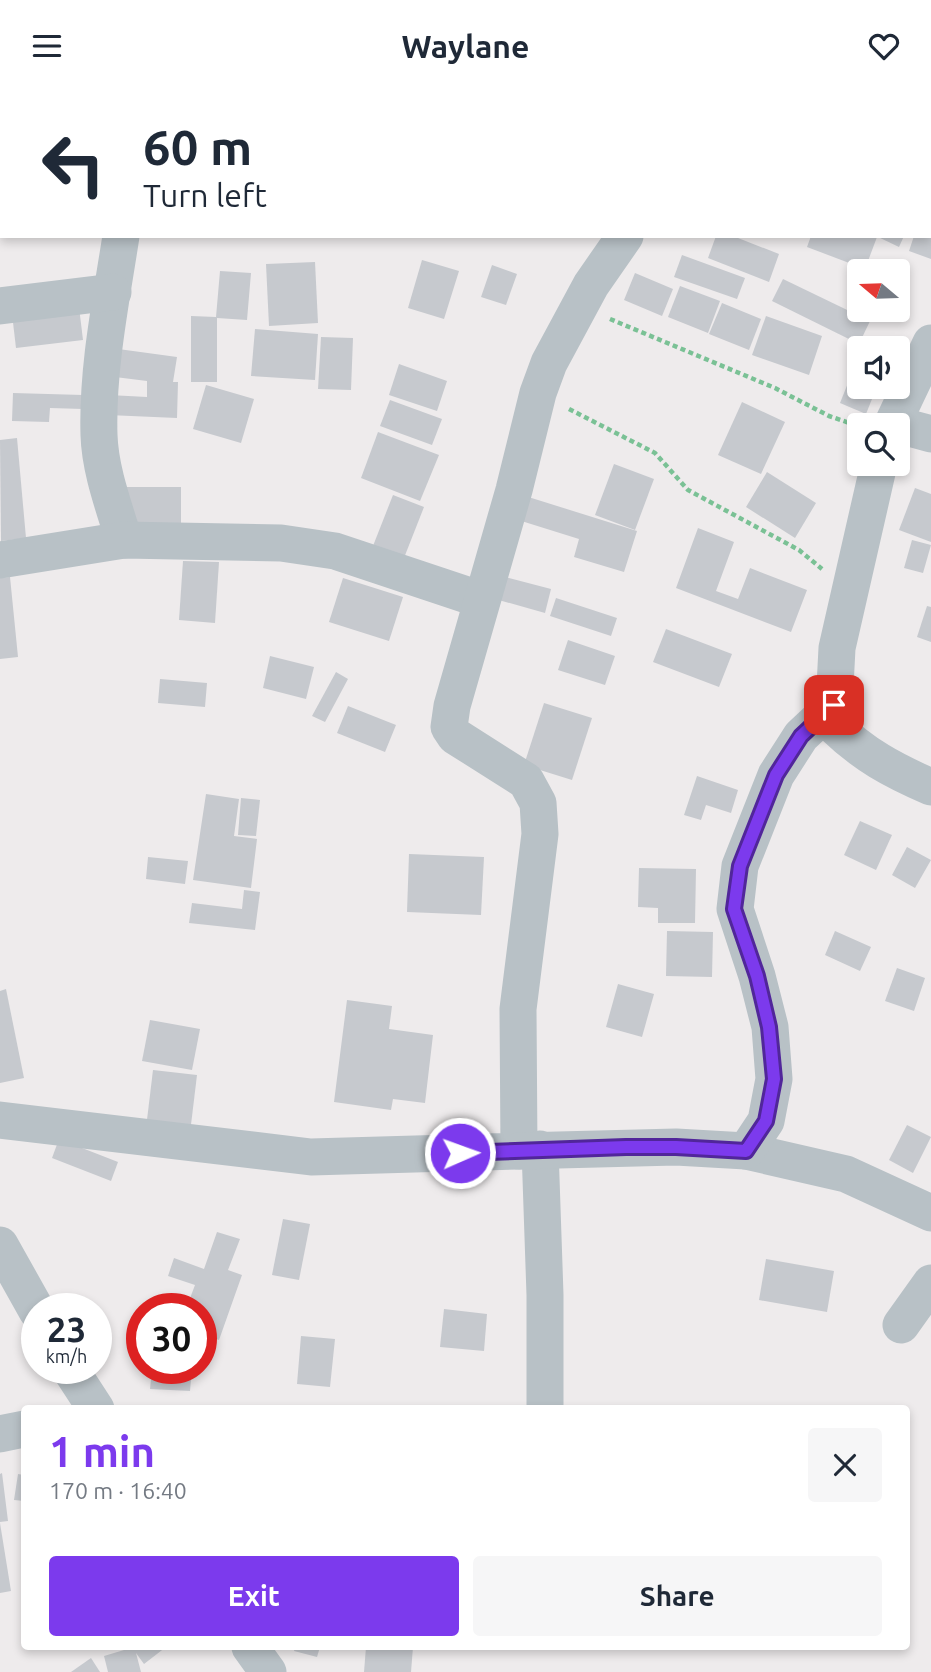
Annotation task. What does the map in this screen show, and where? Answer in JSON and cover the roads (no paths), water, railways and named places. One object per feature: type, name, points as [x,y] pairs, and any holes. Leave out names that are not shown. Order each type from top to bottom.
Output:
[{"type":"street","points":[[121,238],[103,356],[99,436],[110,493],[124,540]]},
{"type":"street","points":[[545,1405],[545,1295],[519,1009],[540,834],[538,803],[526,781],[455,737],[449,727],[452,706],[514,490],[538,393],[549,363],[591,285],[624,238]]},
{"type":"street","points":[[0,306],[113,292]]},
{"type":"street","points":[[894,413],[931,343]]},
{"type":"street","points":[[910,430],[931,434]]},
{"type":"street","points":[[876,476],[837,648],[833,725],[851,742],[891,770],[931,787]]},
{"type":"street","points":[[0,559],[124,540],[281,543],[335,551],[482,600]]},
{"type":"street","points":[[746,1151],[766,1121],[774,1079],[769,1027],[757,976],[734,909],[740,866],[776,775],[801,736],[834,705]]},
{"type":"street","points":[[0,1119],[311,1157],[530,1149],[676,1147],[746,1151],[846,1174],[931,1213]]},
{"type":"street","points":[[0,1245],[27,1293]]},
{"type":"street","points":[[901,1325],[931,1283]]},
{"type":"street","points":[[80,1384],[93,1405]]},
{"type":"street","points":[[0,1434],[21,1430]]},
{"type":"street","points":[[252,1650],[268,1672]]}]
